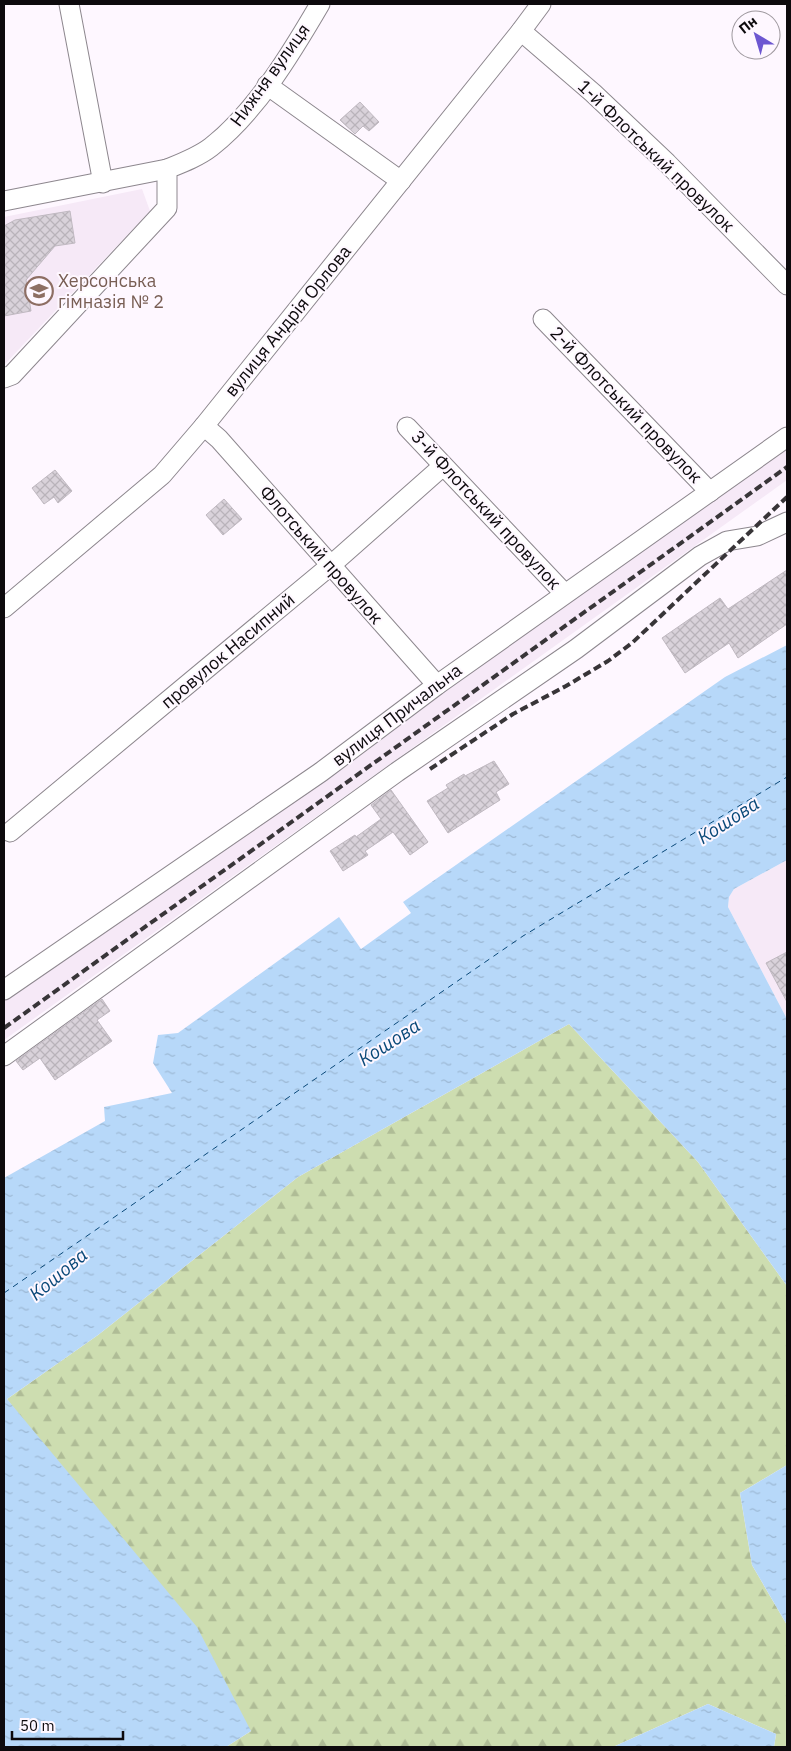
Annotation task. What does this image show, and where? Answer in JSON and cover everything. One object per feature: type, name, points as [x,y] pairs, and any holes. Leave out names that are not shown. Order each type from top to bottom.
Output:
[{"type":"street","points":[[69,4],[103,183]]},
{"type":"street","name":"Нижня вулиця","points":[[4,201],[167,170],[211,147],[241,120],[298,42],[320,4]]},
{"type":"street","name":"вулиця Андрія Орлова","points":[[4,608],[162,475],[204,426],[541,4]]},
{"type":"street","name":"1-й Флотський провулок","points":[[521,31],[593,93],[667,163],[787,285]]},
{"type":"street","points":[[267,85],[401,180]]},
{"type":"street","points":[[4,378],[12,375],[167,208],[167,170]]},
{"type":"street","name":"2-й Флотський провулок","points":[[543,319],[710,492]]},
{"type":"street","name":"Флотський провулок","points":[[204,426],[219,439],[437,684]]},
{"type":"street","name":"3-й Флотський провулок","points":[[407,427],[564,593]]},
{"type":"street","name":"вулиця Причальна","points":[[4,990],[321,772],[437,684],[787,437]]},
{"type":"street","name":"провулок Насипний","points":[[10,832],[330,566],[442,466]]},
{"type":"street","points":[[4,1056],[373,789],[576,649],[700,556],[727,541],[757,536],[787,522]]},
{"type":"shaded area","name":"Херсонська гімназія № 2","points":[[142,189],[150,211],[4,365],[4,217]]},
{"type":"shaded area","points":[[787,445],[787,480],[4,1040],[4,1001],[439,685]]},
{"type":"shaded area","points":[[787,860],[787,1019],[728,907],[729,897],[734,889]]},
{"type":"green space","points":[[569,1024],[698,1162],[787,1286],[787,1465],[740,1493],[752,1565],[787,1625],[787,1747],[774,1747],[776,1734],[708,1704],[613,1747],[226,1747],[251,1731],[7,1399],[98,1335],[298,1177]]},
{"type":"water","name":"Кошова","points":[[787,645],[787,860],[734,889],[729,897],[728,907],[787,1019],[787,1286],[698,1162],[569,1024],[298,1177],[98,1335],[7,1399],[197,1627],[251,1731],[226,1747],[4,1747],[4,1178],[105,1121],[104,1107],[172,1093],[153,1063],[158,1035],[178,1033],[339,917],[361,949],[411,913],[403,902],[725,677]]},
{"type":"water","points":[[787,1465],[787,1625],[752,1565],[740,1493]]},
{"type":"water","points":[[708,1704],[776,1734],[774,1747],[613,1747]]},
{"type":"building","points":[[360,102],[379,122],[369,131],[363,126],[355,134],[340,120]]},
{"type":"building","points":[[70,211],[75,243],[55,246],[26,280],[31,311],[4,316],[4,226],[15,220]]},
{"type":"building","points":[[55,470],[72,491],[58,503],[54,497],[44,504],[32,488]]},
{"type":"building","points":[[224,499],[242,519],[223,535],[206,515]]},
{"type":"building","points":[[787,570],[787,624],[738,658],[729,643],[685,673],[662,638],[720,598],[728,609]]},
{"type":"building","points":[[494,761],[509,784],[496,792],[500,800],[448,833],[427,801],[448,788],[446,785],[464,774],[465,776]]},
{"type":"building","points":[[391,790],[428,842],[410,855],[393,832],[365,851],[368,855],[343,871],[330,851],[355,835],[356,837],[381,819],[371,805]]},
{"type":"building","points":[[787,952],[787,1002],[766,963]]},
{"type":"building","points":[[102,999],[110,1011],[97,1020],[112,1041],[55,1080],[40,1058],[23,1070],[16,1061]]},
{"type":"ferry route","points":[[4,1293],[523,936],[787,777]]},
{"type":"railway","points":[[4,1028],[787,467]]},
{"type":"railway","points":[[430,769],[513,714],[608,661],[632,643],[787,497]]},
{"type":"place","name":"Херсонська гімназія № 2","points":[[39,291]]}]
